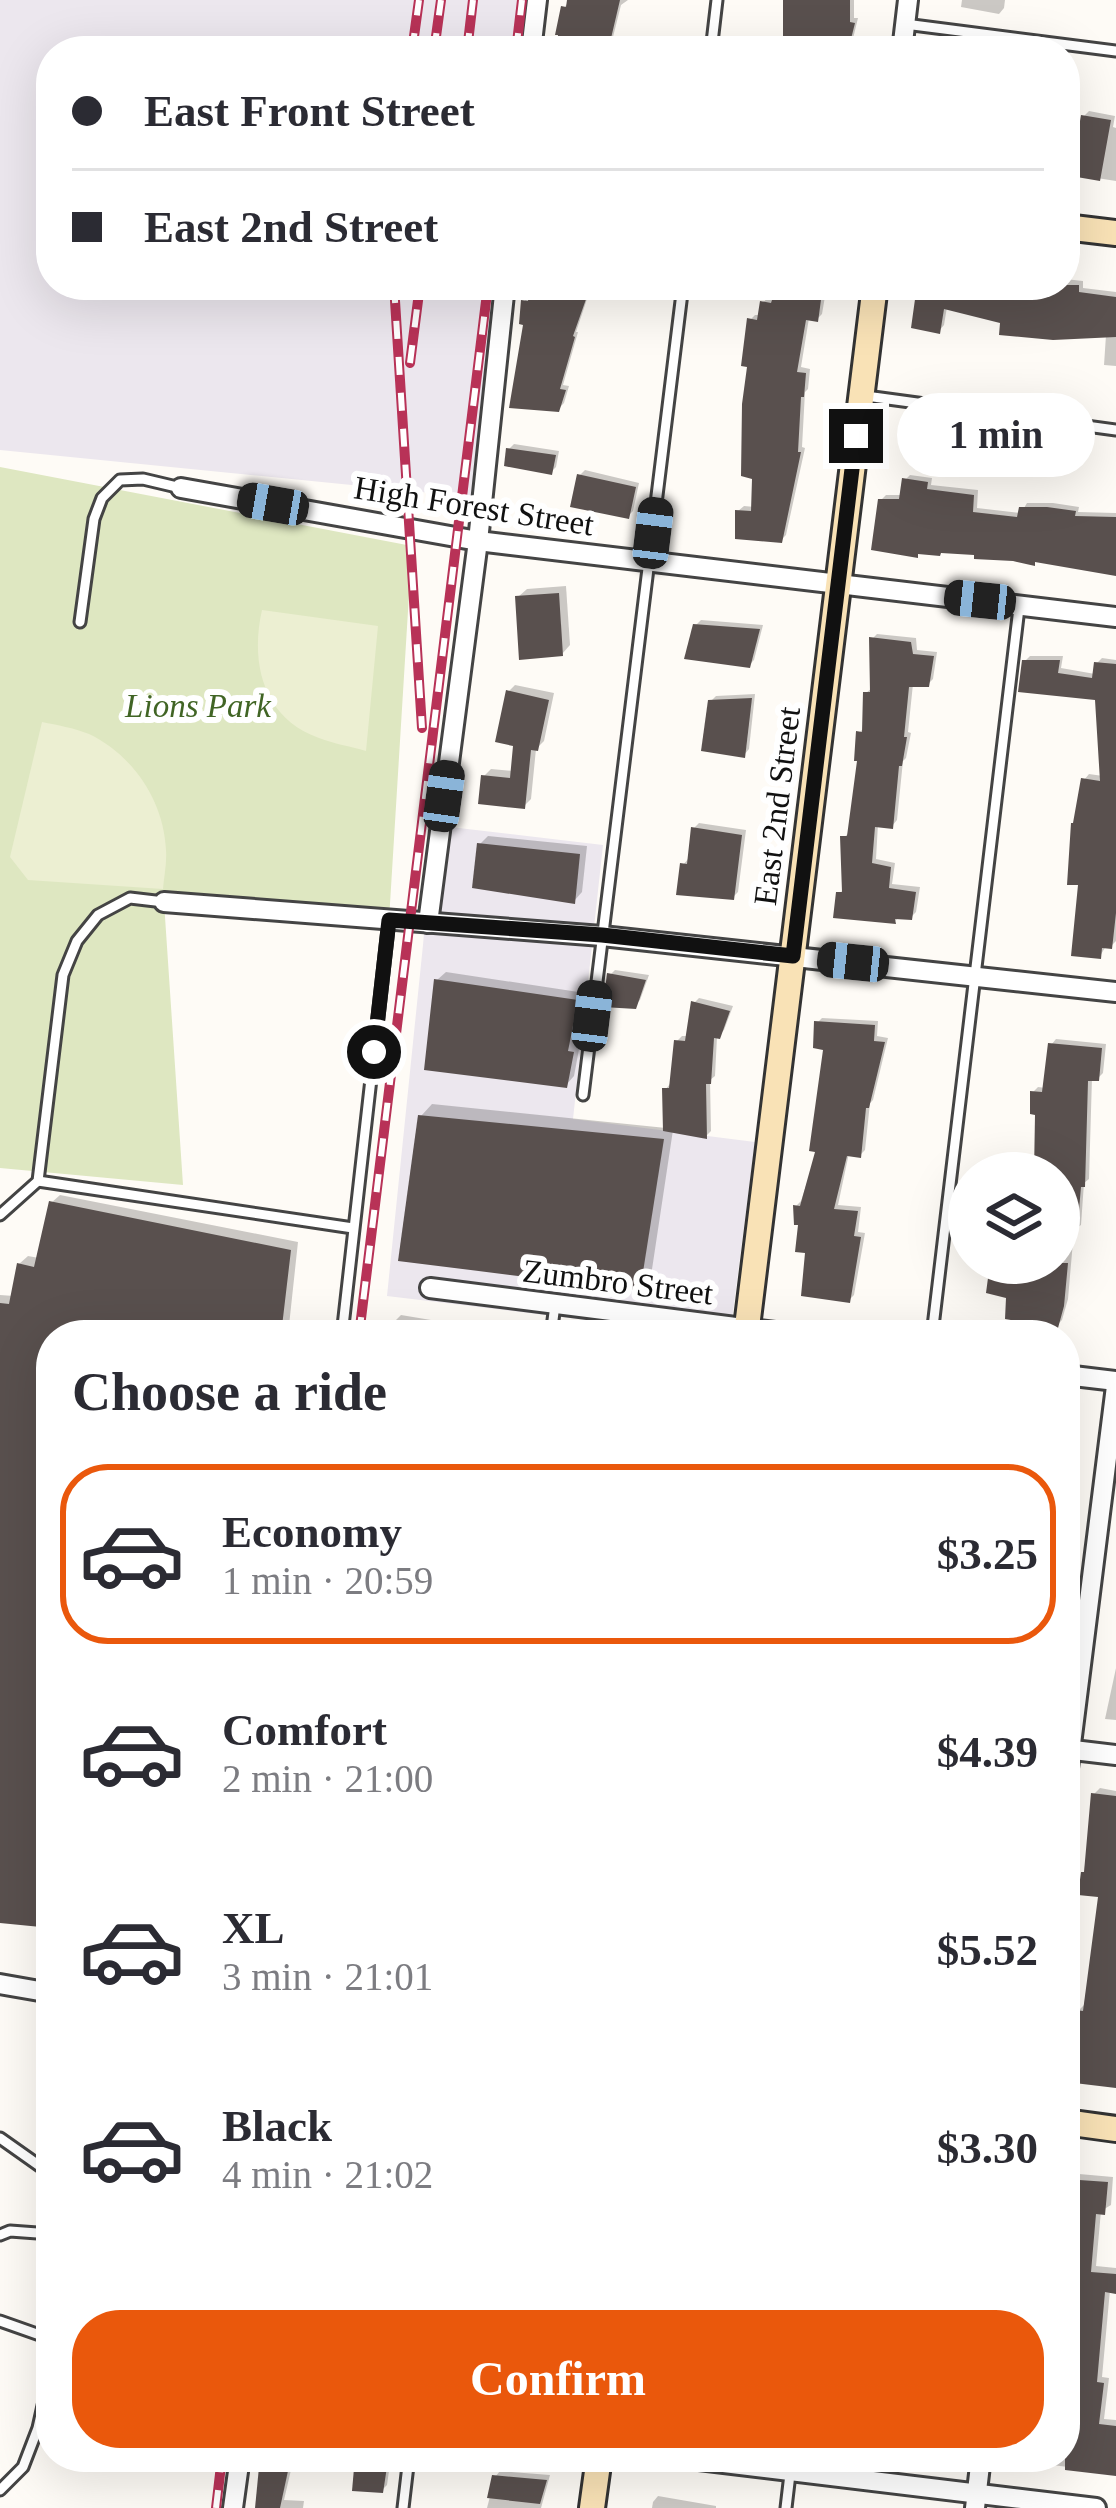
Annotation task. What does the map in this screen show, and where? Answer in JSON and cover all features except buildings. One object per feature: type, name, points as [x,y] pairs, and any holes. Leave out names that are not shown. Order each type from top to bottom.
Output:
[{"type":"street","points":[[533,36],[537,0]]},
{"type":"street","points":[[904,36],[908,0]]},
{"type":"street","points":[[1080,229],[1116,233]]},
{"type":"street","points":[[428,922],[478,542],[503,300]]},
{"type":"street","name":"East 2nd Street","points":[[747,1320],[872,300]]},
{"type":"street","name":"High Forest Street","points":[[181,488],[478,542],[1116,616]]},
{"type":"street","points":[[164,902],[602,935],[1116,992]]},
{"type":"street","name":"Zumbro Street","points":[[430,1288],[668,1320]]},
{"type":"street","points":[[1080,1377],[1116,1383],[1080,1623]]},
{"type":"street","points":[[1080,1752],[1116,1756]]},
{"type":"street","points":[[0,1984],[36,1990]]},
{"type":"street","points":[[1080,2124],[1116,2129]]},
{"type":"street","points":[[233,2508],[238,2472]]},
{"type":"street","points":[[592,2508],[596,2472]]},
{"type":"street","points":[[832,2472],[976,2501],[1096,2508]]},
{"type":"lane","points":[[713,36],[717,0]]},
{"type":"lane","points":[[905,24],[999,36]]},
{"type":"lane","points":[[1080,46],[1116,51]]},
{"type":"lane","points":[[583,1095],[681,300]]},
{"type":"lane","points":[[861,395],[1116,430]]},
{"type":"lane","points":[[80,622],[94,519],[102,498],[120,480],[143,479],[181,488]]},
{"type":"lane","points":[[934,1320],[1020,605]]},
{"type":"lane","points":[[0,1215],[38,1181],[63,975],[77,941],[98,916],[130,898],[164,902]]},
{"type":"lane","points":[[344,1320],[389,920]]},
{"type":"lane","points":[[38,1181],[353,1228]]},
{"type":"lane","points":[[553,1320],[555,1304]]},
{"type":"lane","points":[[0,2138],[36,2163]]},
{"type":"lane","points":[[0,2235],[36,2233]]},
{"type":"lane","points":[[0,2321],[36,2334]]},
{"type":"lane","points":[[0,2490],[22,2467],[36,2433]]},
{"type":"lane","points":[[403,2508],[407,2472]]},
{"type":"lane","points":[[786,2508],[791,2472]]},
{"type":"shaded area","points":[[0,0],[529,0],[525,36],[36,36],[36,300],[494,300],[472,497],[0,450]]},
{"type":"shaded area","points":[[433,825],[603,845],[573,1119],[755,1142],[732,1320],[586,1320],[387,1296]]},
{"type":"green space","name":"Lions Park","points":[[0,467],[412,546],[389,920],[164,902],[183,1185],[0,1168]]},
{"type":"green space","points":[[262,610],[378,626],[366,751],[300,729],[273,703],[260,669]]},
{"type":"green space","points":[[42,722],[105,743],[143,782],[164,832],[163,889],[28,880],[10,857]]},
{"type":"railway","points":[[414,36],[419,0]]},
{"type":"railway","points":[[436,36],[441,0]]},
{"type":"railway","points":[[469,36],[473,0]]},
{"type":"railway","points":[[518,36],[522,0]]},
{"type":"railway","points":[[395,300],[422,728]]},
{"type":"railway","points":[[410,363],[418,300]]},
{"type":"railway","points":[[361,1320],[486,300]]},
{"type":"railway","points":[[216,2508],[220,2472]]},
{"type":"route","points":[[374,1052],[389,920],[602,935],[793,956],[856,436]]}]
